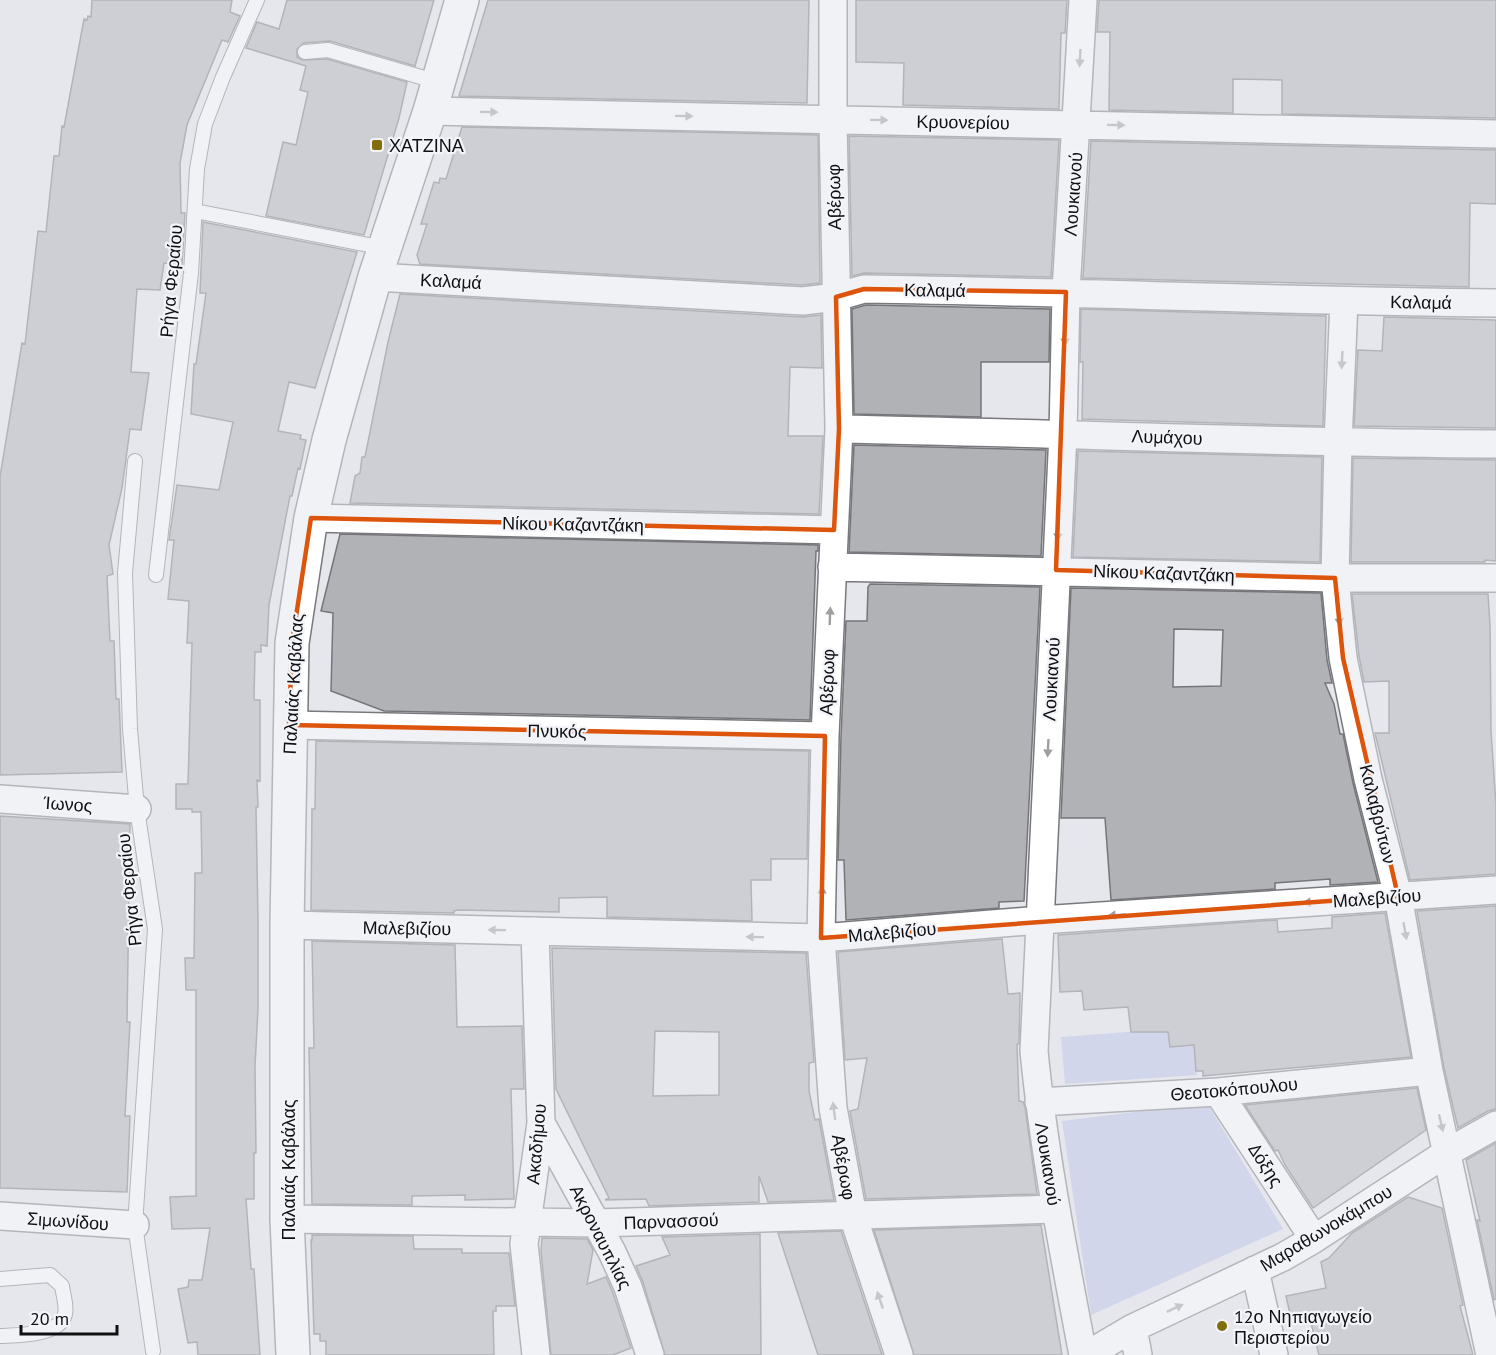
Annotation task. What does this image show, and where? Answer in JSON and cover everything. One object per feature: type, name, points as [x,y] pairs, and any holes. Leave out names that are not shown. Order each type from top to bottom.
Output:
[{"type":"street","name":"Παλαιάς Καβάλας","points":[[293,1355],[287,1219],[287,925],[292,643],[311,518],[329,440],[380,262],[434,97],[462,0]]},
{"type":"street","name":"Αβέρωφ","points":[[833,0],[839,429],[825,736],[821,938],[833,1108],[853,1216],[899,1355]]},
{"type":"street","name":"Λουκιανού","points":[[1083,0],[1066,292],[1063,433],[1034,1051],[1055,1209],[1085,1355]]},
{"type":"street","name":"Κρυονερίου","points":[[434,97],[833,119],[1496,134]]},
{"type":"street","name":"Καλαμά","points":[[380,262],[803,301],[836,297],[864,289],[1496,303]]},
{"type":"street","name":"Καλαβρύτων","points":[[1344,301],[1335,578],[1343,658],[1368,779],[1398,896],[1430,1071],[1490,1355]]},
{"type":"street","name":"Λυμάχου","points":[[839,429],[1063,433],[1338,443],[1496,444]]},
{"type":"street","name":"Νίκου Καζαντζάκη","points":[[311,518],[834,530]]},
{"type":"street","name":"Νίκου Καζαντζάκη","points":[[832,567],[1056,570],[1335,578],[1496,578]]},
{"type":"street","name":"Πνυκός","points":[[289,725],[825,736]]},
{"type":"street","name":"Ίωνος","points":[[0,800],[137,809]]},
{"type":"street","name":"Μαλεβιζίου","points":[[287,925],[821,938],[1040,920],[1496,890]]},
{"type":"street","name":"Ακαδήμου","points":[[535,931],[540,1123],[524,1244],[536,1355]]},
{"type":"street","name":"Θεοτοκόπουλου","points":[[1039,1102],[1218,1092],[1430,1071]]},
{"type":"street","name":"Δόξης","points":[[1218,1092],[1314,1239]]},
{"type":"street","name":"Ακροναυπλίας","points":[[540,1123],[597,1223],[628,1287],[650,1355]]},
{"type":"street","name":"Μαραθωνοκάμπου","points":[[1085,1355],[1133,1328],[1314,1239],[1448,1152],[1496,1125]]},
{"type":"street","name":"Παρνασσού","points":[[287,1219],[597,1223],[1055,1209]]},
{"type":"street","name":"Σιμωνίδου","points":[[0,1216],[135,1225]]},
{"type":"street","points":[[1255,1270],[1274,1355]]},
{"type":"street","points":[[1133,1328],[1138,1355]]},
{"type":"lane","name":"Ρήγα Φεραίου","points":[[156,575],[191,273],[197,169],[206,124],[223,76],[257,0]]},
{"type":"lane","points":[[305,52],[328,50],[434,97]]},
{"type":"lane","points":[[195,211],[380,262]]},
{"type":"lane","name":"Ρήγα Φεραίου","points":[[135,461],[125,573],[130,729],[137,809],[155,929],[135,1225],[153,1351]]},
{"type":"lane","points":[[0,1280],[50,1275],[62,1286],[66,1312],[63,1319],[41,1333],[0,1336]]},
{"type":"highlighted area","points":[[864,289],[1066,292],[1056,570],[1335,578],[1343,658],[1398,896],[821,938],[825,736],[289,725],[292,643],[311,518],[834,530],[839,429],[836,297]]},
{"type":"shaded area","points":[[1192,1027],[1197,1075],[1065,1084],[1061,1037]]},
{"type":"shaded area","points":[[1207,1103],[1283,1229],[1091,1315],[1062,1121]]},
{"type":"building","points":[[92,0],[232,0],[230,12],[240,16],[228,42],[222,40],[187,125],[180,163],[181,213],[185,213],[182,265],[164,263],[160,290],[137,289],[131,372],[149,373],[141,430],[130,429],[122,488],[109,545],[113,574],[107,576],[110,641],[114,641],[116,699],[119,699],[122,772],[0,775],[0,477],[22,343],[25,344],[38,231],[46,232],[54,156],[59,156],[62,126],[64,127],[84,19],[91,17]]},
{"type":"building","points":[[287,0],[434,0],[415,66],[330,41],[304,43],[297,49],[297,57],[302,60],[327,59],[407,82],[399,118],[364,235],[266,216],[283,142],[296,145],[308,92],[300,90],[306,66],[246,48],[257,22],[279,29]]},
{"type":"building","points":[[488,0],[809,0],[807,103],[459,96]]},
{"type":"building","points":[[856,0],[1067,0],[1065,33],[1061,33],[1059,109],[903,105],[904,63],[856,62]]},
{"type":"building","points":[[1099,0],[1496,0],[1496,118],[1282,114],[1282,80],[1233,79],[1233,113],[1109,110],[1110,32],[1097,32]]},
{"type":"building","points":[[462,127],[818,135],[820,283],[802,285],[420,264],[417,255],[427,224],[421,224],[434,182],[439,183],[440,178],[446,179]]},
{"type":"building","points":[[849,136],[1059,140],[1051,277],[864,273],[852,276]]},
{"type":"building","points":[[1091,141],[1496,150],[1496,204],[1470,203],[1469,287],[1083,278]]},
{"type":"building","points":[[203,222],[357,252],[315,388],[289,382],[278,431],[301,435],[300,439],[306,440],[300,469],[298,468],[292,496],[290,496],[269,605],[267,646],[261,645],[261,652],[255,652],[254,700],[260,700],[260,781],[257,780],[258,807],[256,807],[258,1009],[255,1066],[256,1153],[254,1153],[254,1199],[246,1199],[260,1355],[198,1355],[197,1342],[188,1343],[178,1289],[188,1287],[189,1280],[202,1280],[210,1228],[172,1229],[170,1197],[196,1196],[196,990],[186,990],[185,958],[194,958],[195,873],[202,873],[201,812],[192,812],[192,809],[176,809],[176,784],[188,784],[192,643],[187,643],[189,601],[168,599],[174,540],[169,540],[177,485],[219,490],[233,422],[191,414],[194,364],[196,364],[206,293],[200,293]]},
{"type":"building","points":[[400,294],[802,317],[821,315],[822,368],[790,367],[788,436],[823,436],[819,514],[350,503],[355,476],[360,473],[362,457],[365,457]]},
{"type":"building","points":[[866,305],[1050,309],[1049,362],[981,362],[981,417],[854,414],[852,309]]},
{"type":"building","points":[[1081,309],[1326,316],[1323,426],[1082,419]]},
{"type":"building","points":[[1384,317],[1496,320],[1496,428],[1354,426],[1358,350],[1382,351]]},
{"type":"building","points":[[854,445],[1046,450],[1041,556],[849,552]]},
{"type":"building","points":[[1078,451],[1322,457],[1320,562],[1073,557]]},
{"type":"building","points":[[1353,458],[1496,460],[1496,561],[1351,562]]},
{"type":"building","points":[[340,534],[818,545],[810,720],[384,711],[331,691],[333,613],[321,611]]},
{"type":"building","points":[[870,584],[1040,587],[1024,901],[999,902],[999,908],[846,920],[844,860],[838,860],[846,621],[867,621]]},
{"type":"building","points":[[1071,588],[1321,593],[1327,660],[1332,683],[1325,683],[1334,704],[1340,734],[1343,734],[1378,882],[1330,885],[1330,879],[1275,883],[1275,889],[1111,900],[1105,818],[1061,818]],"holes":[[[1174,629],[1223,630],[1221,686],[1173,687]]]},
{"type":"building","points":[[1352,594],[1488,594],[1491,731],[1496,805],[1496,874],[1410,880],[1375,733],[1389,733],[1389,681],[1364,682]]},
{"type":"building","points":[[316,741],[809,751],[807,859],[771,859],[771,880],[751,880],[752,921],[607,917],[607,897],[559,898],[559,912],[458,910],[454,913],[311,910],[312,809],[315,809]]},
{"type":"building","points":[[0,816],[130,824],[127,1022],[130,1022],[125,1116],[130,1116],[127,1192],[0,1188]]},
{"type":"building","points":[[1496,906],[1496,1109],[1458,1128],[1444,1068],[1417,911]]},
{"type":"building","points":[[1385,913],[1411,1057],[1203,1076],[1203,1071],[1196,1071],[1194,1045],[1170,1047],[1168,1032],[1131,1032],[1128,1007],[1084,1010],[1082,991],[1060,992],[1058,935],[1277,920],[1278,932],[1332,928],[1332,917]]},
{"type":"building","points":[[1002,939],[1008,994],[1020,993],[1019,1044],[1017,1044],[1019,1101],[1023,1102],[1025,1107],[1037,1194],[866,1199],[850,1111],[858,1109],[867,1058],[845,1060],[838,952]]},
{"type":"building","points":[[312,941],[455,945],[457,1027],[522,1026],[524,1089],[511,1089],[514,1199],[465,1200],[465,1195],[412,1196],[412,1205],[312,1204],[309,1048],[314,1048]]},
{"type":"building","points":[[552,948],[806,953],[814,1062],[809,1063],[809,1091],[815,1120],[819,1119],[834,1200],[768,1202],[759,1176],[759,1202],[649,1206],[646,1199],[605,1200],[609,1198],[556,1089]],"holes":[[[655,1031],[719,1032],[719,1095],[653,1096]]]},
{"type":"building","points":[[1417,1088],[1426,1130],[1313,1208],[1278,1150],[1275,1151],[1245,1105]]},
{"type":"building","points":[[1496,1143],[1496,1299],[1494,1300],[1466,1160]]},
{"type":"building","points":[[1408,1197],[1442,1208],[1463,1305],[1460,1306],[1473,1355],[1319,1355],[1310,1319],[1292,1323],[1286,1296],[1326,1288],[1321,1262],[1329,1258],[1352,1233]]},
{"type":"building","points":[[1041,1225],[1062,1355],[914,1355],[874,1230]]},
{"type":"building","points":[[841,1231],[882,1355],[818,1355],[778,1233]]},
{"type":"building","points":[[760,1234],[761,1355],[665,1355],[636,1266],[670,1255],[662,1237]]},
{"type":"building","points":[[312,1235],[413,1236],[414,1249],[462,1249],[462,1253],[509,1253],[515,1306],[496,1306],[496,1311],[493,1311],[494,1355],[326,1355],[326,1341],[320,1341],[320,1334],[314,1334]]},
{"type":"building","points":[[542,1238],[587,1239],[593,1250],[587,1284],[606,1277],[631,1348],[613,1355],[551,1355],[541,1251]]},
{"type":"place","name":"ΧΑΤΖΙΝΑ","points":[[377,145]]},
{"type":"place","name":"12ο Νηπιαγωγείο Περιστερίου","points":[[1222,1326]]}]
